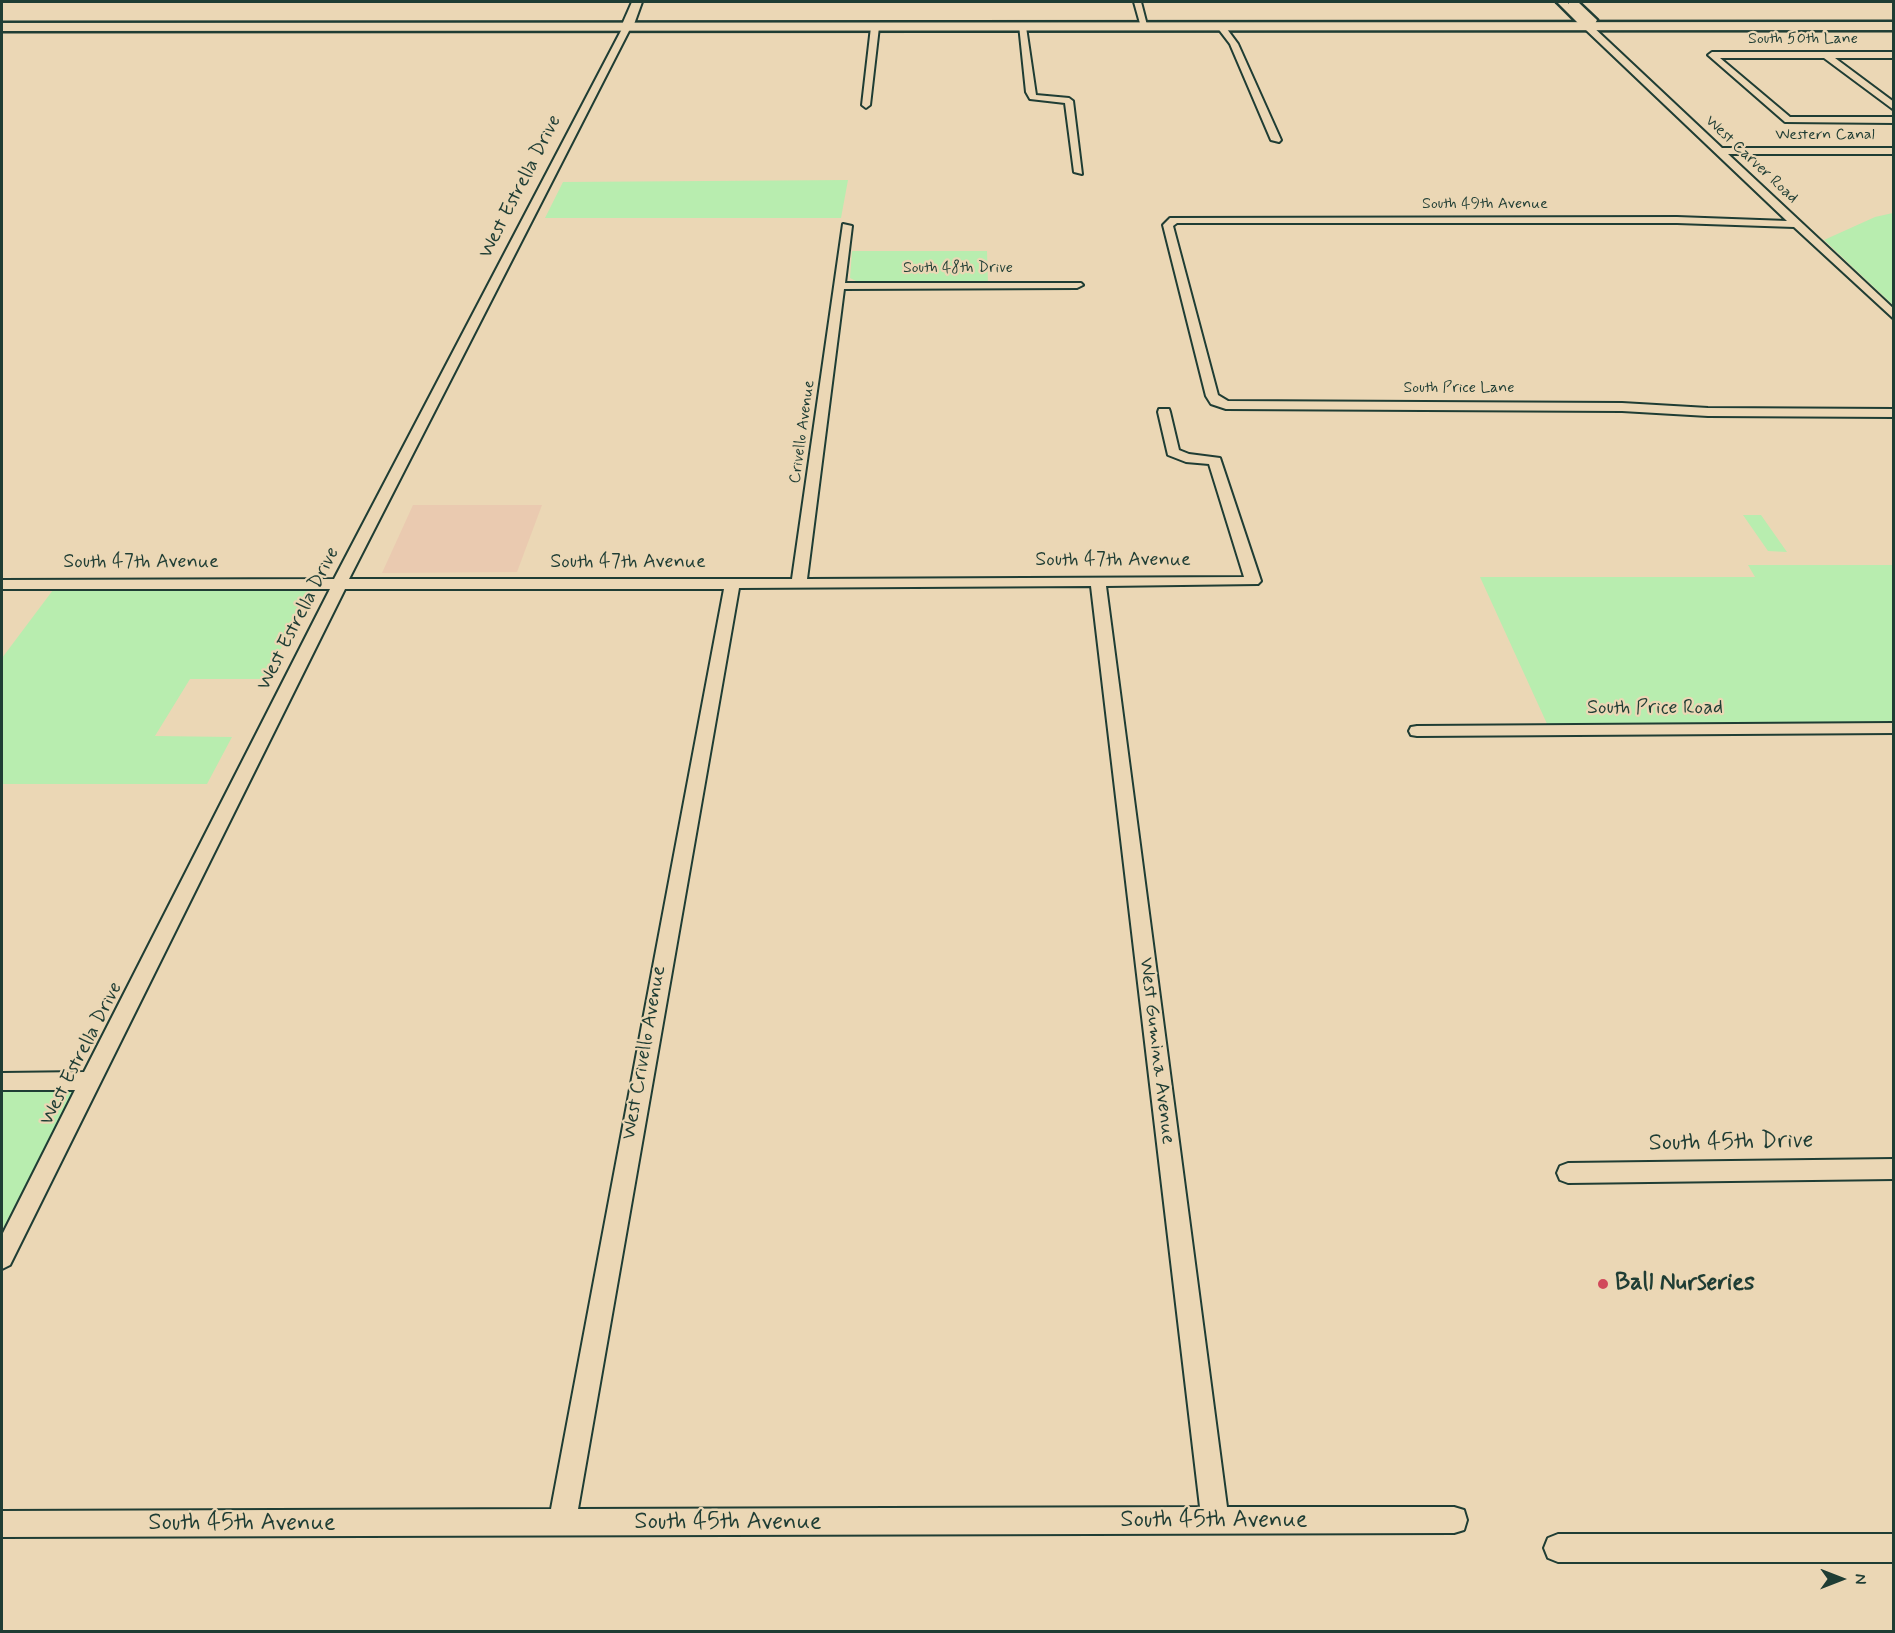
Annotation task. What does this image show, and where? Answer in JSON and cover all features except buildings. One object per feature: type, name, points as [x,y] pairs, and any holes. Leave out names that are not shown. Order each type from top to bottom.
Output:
[{"type":"main road","name":"West Estrella Drive","points":[[627,27],[637,2]]},
{"type":"main road","points":[[2,27],[1893,26]]},
{"type":"street","points":[[1137,2],[1145,27]]},
{"type":"street","name":"West Carver Road","points":[[1562,2],[1893,316]]},
{"type":"street","name":"West Carver Road","points":[[1573,2],[1592,20],[1588,27]]},
{"type":"street","name":"West Estrella Drive","points":[[2,1258],[340,583],[627,27]]},
{"type":"street","points":[[866,105],[875,27]]},
{"type":"street","points":[[1022,27],[1030,92],[1033,97],[1069,101],[1079,172]]},
{"type":"street","points":[[1221,27],[1234,44],[1276,140]]},
{"type":"street","name":"South 50th Lane","points":[[1893,55],[1712,55],[1788,120],[1893,120]]},
{"type":"street","points":[[1826,55],[1893,106]]},
{"type":"street","name":"Western Canal","points":[[1720,151],[1893,151]]},
{"type":"street","name":"South 49th Avenue","points":[[1174,220],[1677,220],[1797,224]]},
{"type":"street","name":"South Price Lane","points":[[1174,220],[1169,222],[1168,231],[1212,396],[1216,401],[1226,405],[1622,407],[1708,412],[1893,413]]},
{"type":"street","points":[[840,286],[848,226]]},
{"type":"street","name":"South 48th Drive","points":[[840,286],[1077,285]]},
{"type":"street","name":"Crivello Avenue","points":[[799,584],[840,286]]},
{"type":"street","name":"South 47th Avenue","points":[[2,584],[799,584],[1254,581],[1215,460],[1186,458],[1173,453],[1164,412]]},
{"type":"street","name":"West Gumina Avenue","points":[[1098,582],[1215,1520]]},
{"type":"street","name":"West Crivello Avenue","points":[[562,1523],[603,1281],[732,584]]},
{"type":"street","name":"South Price Road","points":[[1417,731],[1893,728]]},
{"type":"street","points":[[2,1081],[92,1081]]},
{"type":"street","name":"South 45th Drive","points":[[1568,1173],[1893,1169]]},
{"type":"street","name":"South 45th Avenue","points":[[2,1524],[1454,1520]]},
{"type":"street","points":[[1557,1548],[1893,1548]]},
{"type":"shaded area","points":[[413,505],[542,505],[517,572],[382,573]]},
{"type":"green space","points":[[848,180],[841,218],[545,218],[563,182]]},
{"type":"green space","points":[[1894,213],[1893,305],[1824,240],[1875,217]]},
{"type":"green space","points":[[852,251],[987,251],[988,284],[862,284],[850,278]]},
{"type":"green space","points":[[1743,515],[1761,515],[1787,552],[1768,551]]},
{"type":"green space","points":[[1748,565],[1893,565],[1893,723],[1548,726],[1480,577],[1755,577]]},
{"type":"green space","points":[[56,586],[312,587],[310,596],[264,679],[190,679],[155,736],[232,737],[207,784],[2,784],[2,658]]},
{"type":"green space","points":[[2,1091],[74,1092],[2,1230]]},
{"type":"place","name":"Ball Nurseries","points":[[1603,1284]]}]
